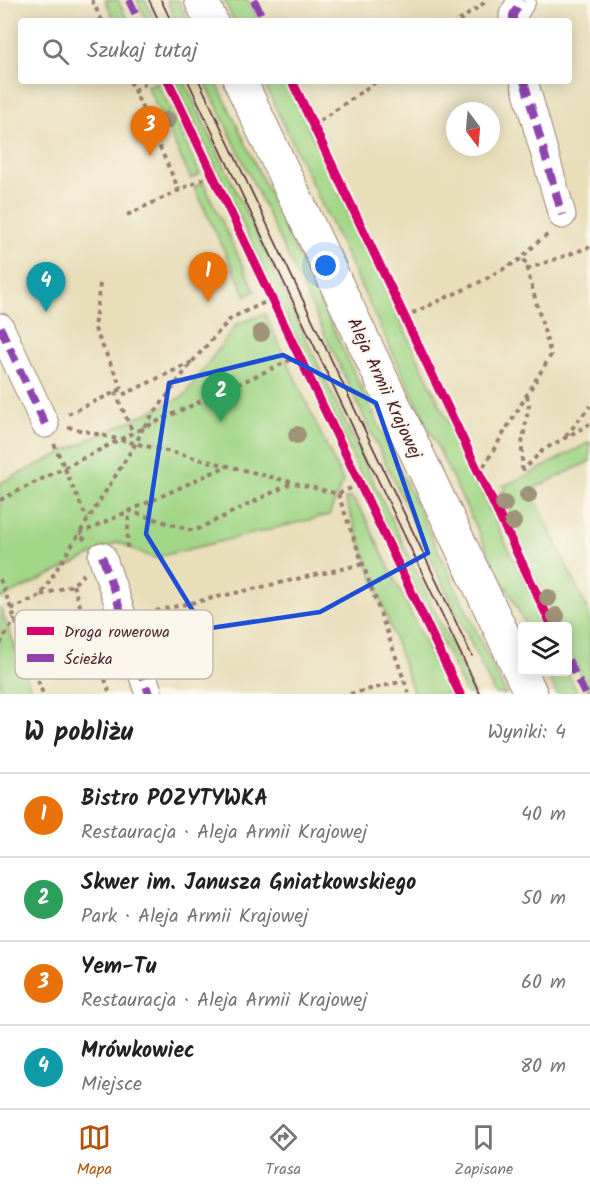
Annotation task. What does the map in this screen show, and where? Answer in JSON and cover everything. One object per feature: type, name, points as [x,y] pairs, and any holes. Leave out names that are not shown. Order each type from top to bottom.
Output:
[{"type":"main road","points":[[201,0],[210,18]]},
{"type":"main road","name":"Aleja Armii Krajowej","points":[[241,84],[531,694]]},
{"type":"street","points":[[513,18],[522,0]]},
{"type":"street","points":[[525,84],[556,225]]},
{"type":"street","points":[[0,327],[55,425]]},
{"type":"street","points":[[114,553],[128,610]]},
{"type":"street","points":[[144,679],[148,694]]},
{"type":"path","points":[[92,0],[101,18]]},
{"type":"path","points":[[463,18],[488,0]]},
{"type":"path","points":[[131,84],[179,190]]},
{"type":"path","points":[[134,90],[145,84]]},
{"type":"path","points":[[314,126],[373,84]]},
{"type":"path","points":[[127,214],[213,174]]},
{"type":"path","points":[[404,317],[478,284],[518,261],[556,225]]},
{"type":"path","points":[[527,269],[590,247]]},
{"type":"path","points":[[479,474],[551,355],[523,255]]},
{"type":"path","points":[[100,284],[94,327],[124,394],[192,362]]},
{"type":"path","points":[[40,596],[136,443],[143,428],[192,362],[231,318],[272,299]]},
{"type":"path","points":[[0,500],[143,428],[299,356]]},
{"type":"path","points":[[55,425],[122,389]]},
{"type":"path","points":[[115,392],[133,433]]},
{"type":"path","points":[[527,395],[529,405],[522,444],[522,468],[524,469],[543,450],[590,424]]},
{"type":"path","points":[[564,438],[590,406]]},
{"type":"path","points":[[55,425],[136,443],[338,495],[360,484]]},
{"type":"path","points":[[79,534],[228,466]]},
{"type":"path","points":[[65,467],[87,520]]},
{"type":"path","points":[[129,511],[196,530],[292,483]]},
{"type":"path","points":[[338,495],[409,694]]},
{"type":"path","points":[[11,609],[73,585],[114,553],[129,511]]},
{"type":"path","points":[[162,610],[363,564]]},
{"type":"path","points":[[0,579],[15,619],[0,644]]},
{"type":"path","points":[[73,585],[81,610]]},
{"type":"path","points":[[37,679],[43,694]]},
{"type":"path","points":[[105,679],[110,694]]},
{"type":"path","points":[[350,694],[404,681]]},
{"type":"highlighted area","points":[[283,355],[376,403],[428,553],[320,612],[204,629],[146,534],[169,383]]},
{"type":"green space","points":[[105,0],[118,0],[127,18],[114,18]]},
{"type":"green space","points":[[137,0],[145,0],[154,18],[146,18]]},
{"type":"green space","points":[[167,0],[178,0],[187,18],[175,18]]},
{"type":"green space","points":[[224,0],[248,0],[257,18],[233,18]]},
{"type":"green space","points":[[158,84],[200,174],[191,179],[147,86]]},
{"type":"green space","points":[[176,84],[185,84],[474,694],[467,694]]},
{"type":"green space","points":[[206,84],[217,84],[506,694],[495,694]]},
{"type":"green space","points":[[264,84],[287,84],[543,622],[524,622],[507,587],[506,590]]},
{"type":"green space","points":[[203,182],[255,291],[246,296],[194,187]]},
{"type":"green space","points":[[265,314],[343,481],[329,515],[153,558],[118,542],[0,599],[0,483],[184,396],[237,324]]},
{"type":"green space","points":[[590,442],[590,461],[531,490],[590,615],[590,694],[572,656],[572,622],[556,622],[496,495],[505,491],[503,486]]},
{"type":"green space","points":[[351,497],[365,517],[449,694],[414,694],[345,499]]},
{"type":"green space","points":[[0,607],[15,647],[15,679],[27,679],[33,694],[0,694]]},
{"type":"green space","points":[[549,676],[569,676],[578,694],[557,694]]},
{"type":"tram line","points":[[149,0],[158,18]]},
{"type":"tram line","points":[[161,0],[170,18]]},
{"type":"tram line","points":[[189,84],[480,694]]},
{"type":"tram line","points":[[200,84],[472,656]]},
{"type":"marked path","points":[[129,0],[138,18]]},
{"type":"marked path","points":[[254,0],[263,18]]},
{"type":"marked path","points":[[513,18],[522,0]]},
{"type":"marked path","points":[[525,84],[562,215]]},
{"type":"marked path","points":[[0,327],[45,424]]},
{"type":"marked path","points":[[102,556],[120,610]]},
{"type":"marked path","points":[[572,668],[585,694]]},
{"type":"marked path","points":[[144,679],[149,694]]},
{"type":"cycle path","points":[[169,84],[460,694]]},
{"type":"cycle path","points":[[293,84],[550,622]]},
{"type":"place","name":"Yem-Tu","points":[[150,156]]},
{"type":"place","name":"Bistro POZYTYWKA","points":[[208,302]]},
{"type":"place","name":"Mrówkowiec","points":[[46,312]]},
{"type":"place","name":"Skwer im. Janusza Gniatkowskiego","points":[[221,422]]}]
